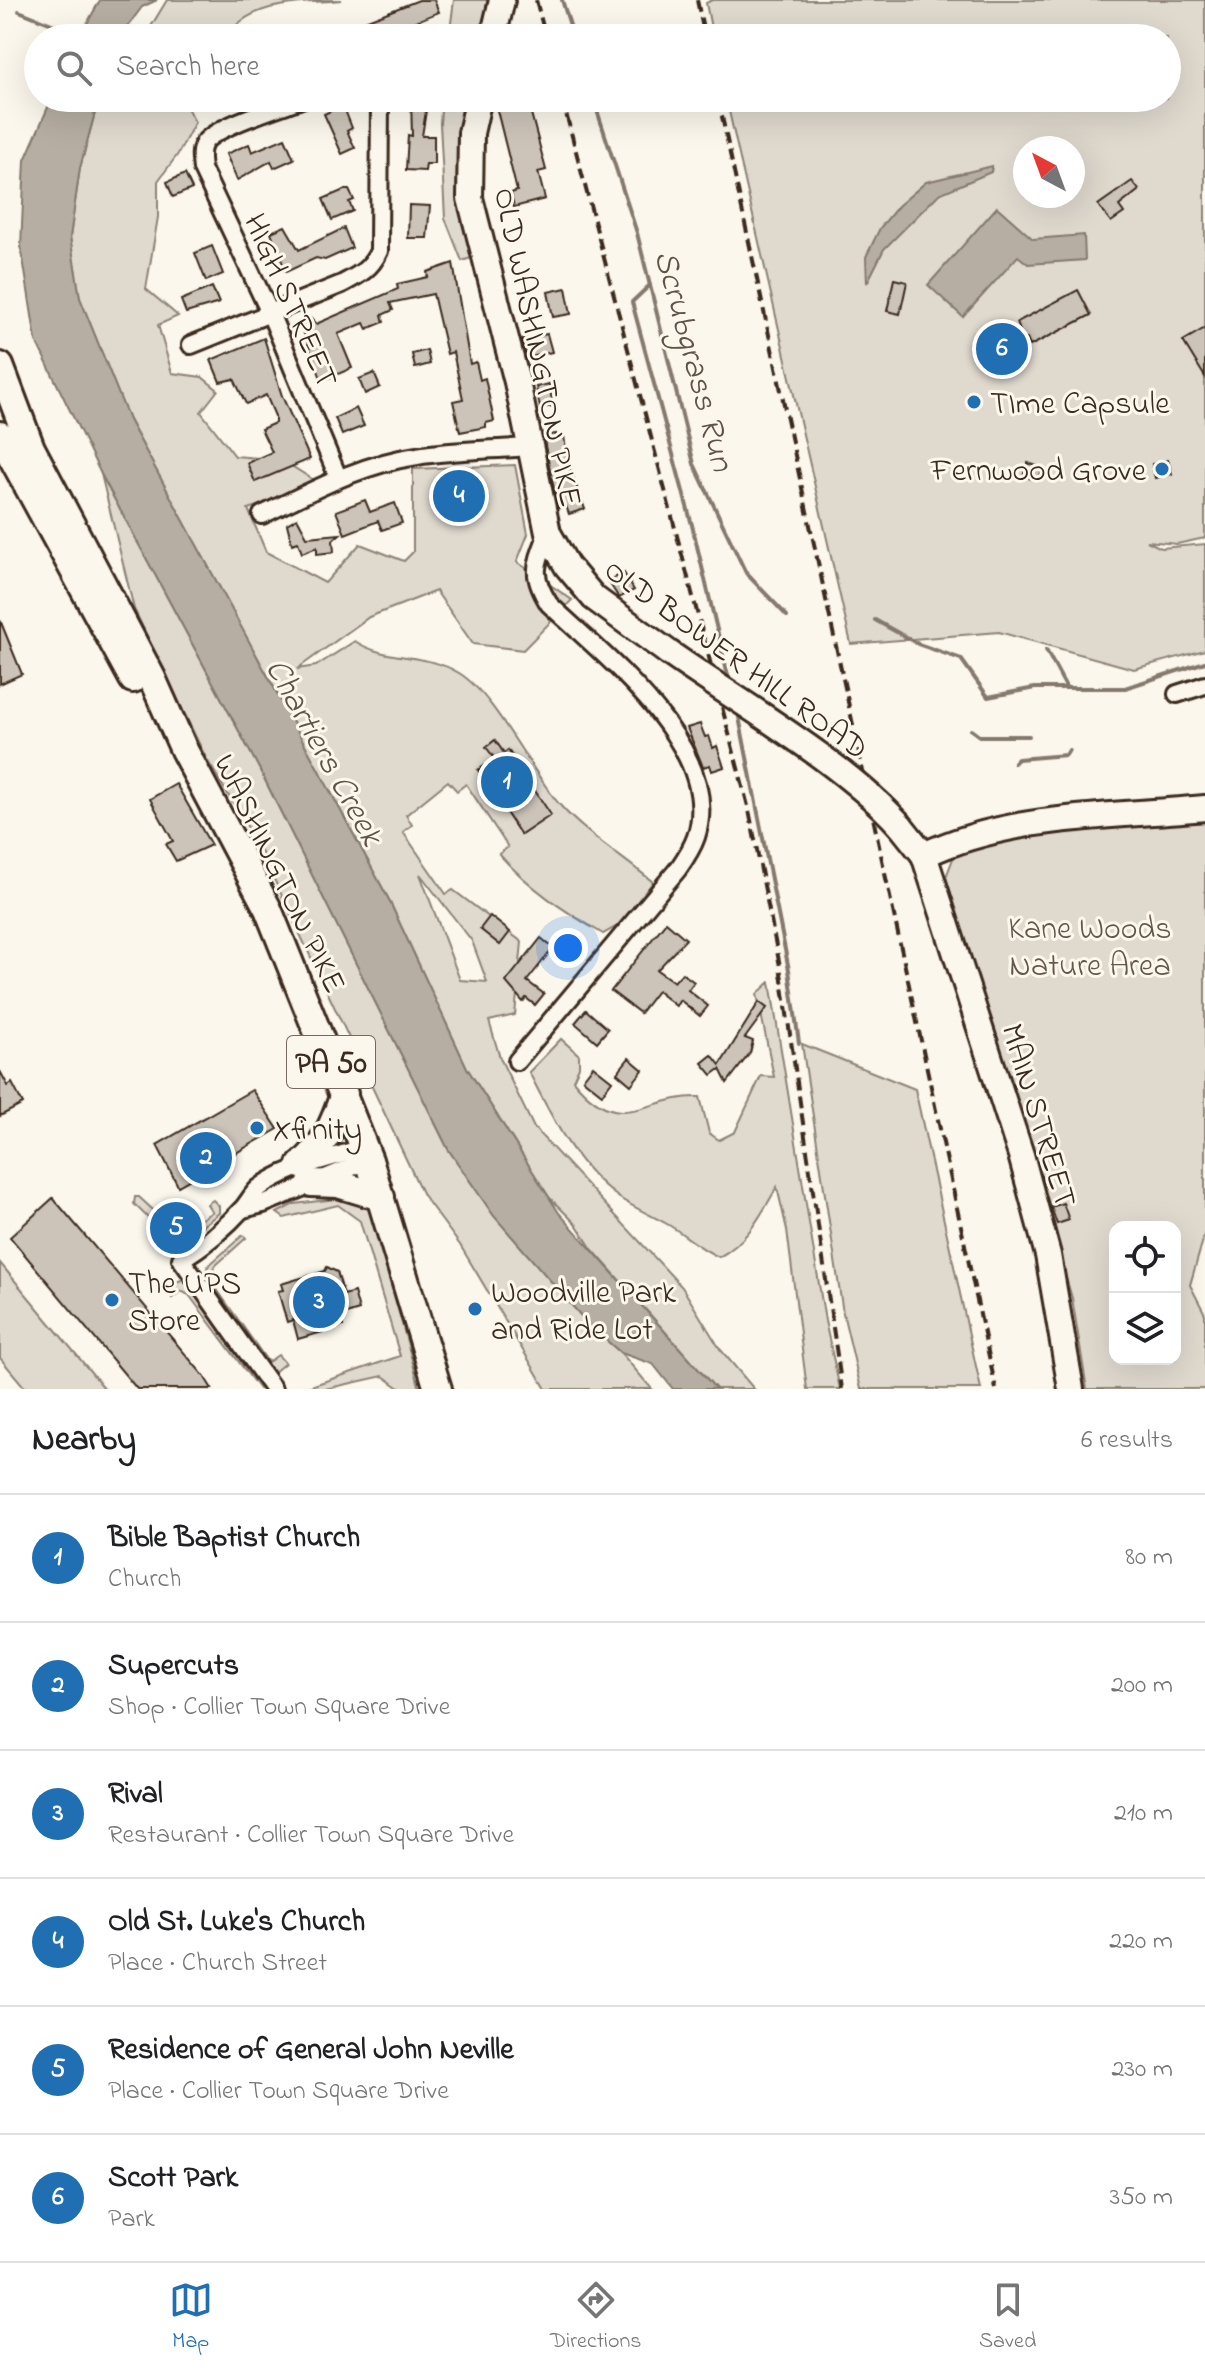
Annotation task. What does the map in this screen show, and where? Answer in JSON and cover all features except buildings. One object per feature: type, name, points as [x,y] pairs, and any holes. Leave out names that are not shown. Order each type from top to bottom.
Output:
[{"type":"main road","name":"WASHINGTON PIKE","points":[[0,366],[31,448],[152,678],[184,750],[268,909],[366,1153],[438,1389]]},
{"type":"main road","name":"WASHINGTON PIKE","points":[[0,435],[137,685],[184,750]]},
{"type":"main road","points":[[344,1094],[333,1127],[306,1174],[381,1197]]},
{"type":"street","points":[[496,24],[502,0]]},
{"type":"street","name":"HIGH STREET","points":[[269,112],[221,131],[203,144],[202,169],[270,313],[338,477]]},
{"type":"street","points":[[191,345],[342,284],[364,272],[374,261],[379,251],[380,112]]},
{"type":"street","name":"OLD WASHINGTON PIKE","points":[[476,112],[471,133],[470,198],[517,382],[548,533],[536,565],[539,588],[549,604],[658,711],[676,735],[694,770],[699,812],[697,835],[678,869],[517,1061]]},
{"type":"street","points":[[262,515],[338,477],[418,455],[528,447]]},
{"type":"street","name":"OLD BOWER HILL ROAD","points":[[548,533],[567,566],[594,598],[841,774],[879,803],[900,825]]},
{"type":"street","points":[[1177,694],[1205,685]]},
{"type":"street","points":[[924,855],[965,838],[1000,829],[1205,808]]},
{"type":"street","name":"MAIN STREET","points":[[900,825],[924,855],[1021,1155],[1048,1255],[1071,1389]]},
{"type":"street","points":[[273,1389],[181,1259],[194,1252],[243,1209],[320,1163],[366,1153]]},
{"type":"green space","points":[[167,0],[342,0],[278,6],[263,10],[239,24],[152,24]]},
{"type":"green space","points":[[454,0],[489,0],[483,24],[451,24]]},
{"type":"green space","points":[[712,0],[1205,0],[1205,538],[1177,544],[1147,541],[1161,548],[1205,544],[1205,650],[1134,669],[999,632],[851,644],[729,112],[1181,112],[1181,24],[710,24],[706,3]]},
{"type":"green space","points":[[95,112],[189,112],[195,122],[178,154],[158,181],[158,217],[146,289],[178,316],[158,325],[172,373],[202,377],[218,390],[201,412],[235,456],[282,460],[315,481],[313,486],[248,509],[266,552],[325,583],[360,544],[404,561],[413,552],[413,469],[515,465],[528,534],[517,562],[572,600],[523,650],[473,644],[436,591],[369,617],[297,669],[316,666],[355,641],[380,652],[433,662],[459,673],[485,698],[569,815],[653,882],[619,925],[603,934],[522,878],[499,854],[508,847],[466,784],[457,791],[448,781],[406,815],[412,825],[403,832],[446,894],[453,890],[522,942],[515,1015],[489,1021],[500,1058],[534,1128],[682,1287],[720,1349],[754,1389],[716,1389],[592,1249],[576,1224],[549,1197],[467,1068],[388,898],[129,420],[80,298],[70,237],[80,168]],"holes":[[[420,874],[472,941],[487,982],[460,980]]]},
{"type":"green space","points":[[441,112],[465,112],[461,178],[471,258],[462,261],[445,218]]},
{"type":"green space","points":[[101,474],[261,772],[448,1149],[494,1216],[589,1325],[621,1353],[652,1389],[546,1389],[460,1245],[423,1195],[257,843],[206,758],[134,609]]},
{"type":"green space","name":"Kane Woods Nature Area","points":[[1205,819],[1205,1233],[1190,1285],[1205,1314],[1205,1389],[1087,1389],[1072,1298],[946,877],[954,856],[1013,836],[1077,827]]},
{"type":"green space","points":[[770,982],[825,1321],[840,1389],[807,1389],[787,1230],[777,1187],[746,1235],[719,1257],[624,1201],[603,1184],[566,1140],[529,1072],[561,1039],[579,1055],[579,1067],[573,1080],[590,1098],[620,1111],[700,1097],[709,1133],[719,1140],[735,1132],[761,1076],[774,1077],[757,994]]},
{"type":"green space","points":[[802,1044],[915,1089],[981,1389],[861,1389],[843,1313]]},
{"type":"green space","points":[[135,1197],[139,1197],[165,1221],[173,1214],[189,1227],[212,1212],[207,1204],[213,1200],[219,1206],[219,1213],[179,1244],[170,1240],[134,1204]]},
{"type":"green space","points":[[353,1197],[370,1208],[420,1389],[401,1389],[383,1376],[325,1389],[302,1389],[400,1356],[360,1221],[338,1205],[284,1218],[277,1213],[294,1204]]},
{"type":"green space","points":[[243,1235],[246,1238],[215,1266],[211,1281],[268,1362],[278,1355],[285,1363],[273,1373],[203,1277],[208,1266]]},
{"type":"green space","points":[[0,1263],[105,1389],[26,1389],[0,1358]]},
{"type":"green space","points":[[184,1279],[266,1389],[259,1389],[189,1295],[181,1291],[172,1298],[167,1291],[171,1284]]},
{"type":"shaded area","points":[[100,0],[157,0],[142,7],[129,24],[87,24]]},
{"type":"shaded area","points":[[46,112],[95,112],[80,168],[70,237],[80,298],[129,420],[388,898],[467,1068],[559,1213],[716,1389],[673,1389],[653,1364],[621,1353],[589,1325],[494,1216],[448,1149],[261,772],[101,474],[36,341],[21,246],[25,160]]},
{"type":"shaded area","points":[[992,166],[991,172],[939,194],[884,249],[867,283],[866,257],[880,228],[898,206],[926,182]]},
{"type":"shaded area","points":[[997,207],[1033,239],[1084,235],[1085,260],[1028,264],[1018,256],[963,317],[928,285]]},
{"type":"waterway","name":"Scrubgrass Run","points":[[562,0],[570,24]]},
{"type":"waterway","points":[[19,11],[52,24]]},
{"type":"waterway","name":"Scrubgrass Run","points":[[598,112],[637,233],[694,464],[746,573],[787,616]]},
{"type":"waterway","points":[[650,285],[632,302],[692,525],[729,680]]},
{"type":"waterway","name":"Scrubgrass Run","points":[[875,620],[918,644],[961,659],[988,697],[1035,688],[1125,688],[1205,662]]},
{"type":"waterway","points":[[1046,650],[1066,687]]},
{"type":"waterway","points":[[738,712],[789,970],[799,1043]]},
{"type":"waterway","points":[[971,730],[979,736],[1029,736]]},
{"type":"waterway","points":[[1014,763],[1018,759],[1066,755],[1069,750]]},
{"type":"railway","points":[[536,0],[542,24]]},
{"type":"railway","points":[[697,0],[702,24]]},
{"type":"railway","points":[[566,112],[749,810],[780,966],[842,1389]]},
{"type":"railway","points":[[721,112],[996,1389]]},
{"type":"place","name":"Scott Park","points":[[1002,349]]},
{"type":"place","name":"TIme Capsule","points":[[974,402]]},
{"type":"place","name":"Fernwood Grove","points":[[1162,469]]},
{"type":"place","name":"Old St. Luke's Church","points":[[459,496]]},
{"type":"place","name":"Bible Baptist Church","points":[[507,782]]},
{"type":"place","name":"Xfinity","points":[[257,1128]]},
{"type":"place","name":"Supercuts","points":[[206,1158]]},
{"type":"place","name":"Residence of General John Neville","points":[[176,1228]]},
{"type":"place","name":"The UPS Store","points":[[112,1300]]},
{"type":"place","name":"Rival","points":[[319,1302]]},
{"type":"place","name":"Woodville Park and Ride Lot","points":[[475,1309]]},
{"type":"water label","name":"Chartiers Creek","points":[[326,751]]}]
